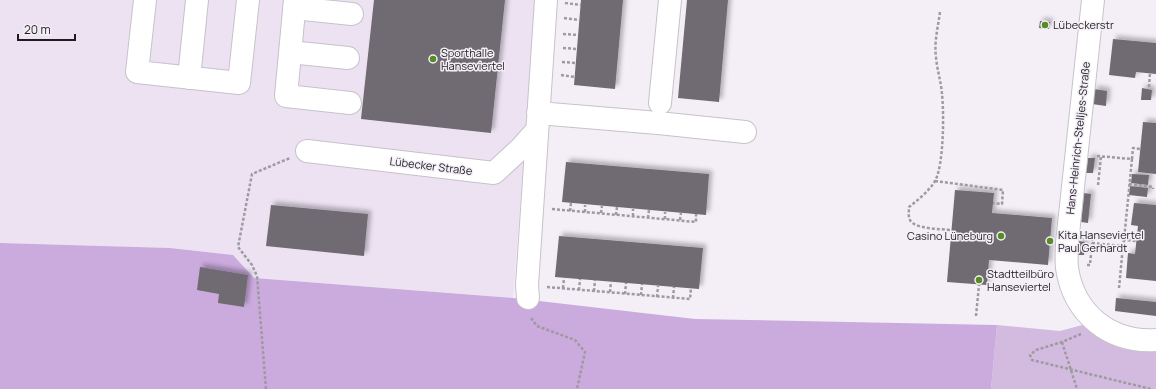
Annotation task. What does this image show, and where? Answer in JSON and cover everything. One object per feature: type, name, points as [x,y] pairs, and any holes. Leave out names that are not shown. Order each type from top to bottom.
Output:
[{"type":"street","points":[[145,0],[137,72],[239,83],[248,0]]},
{"type":"street","points":[[188,78],[197,0]]},
{"type":"street","points":[[528,292],[532,207],[546,0]]},
{"type":"street","points":[[660,103],[670,0]]},
{"type":"street","name":"Hans-Heinrich-Stelljes-Straße","points":[[1093,0],[1066,263],[1074,293],[1087,313],[1099,325],[1119,336],[1142,341],[1156,340]]},
{"type":"street","points":[[350,103],[286,96],[295,4],[352,14]]},
{"type":"street","points":[[290,52],[348,58]]},
{"type":"street","points":[[538,121],[658,123],[745,132]]},
{"type":"street","name":"Lübecker Straße","points":[[307,151],[494,173],[521,148],[538,121]]},
{"type":"path","points":[[940,12],[936,40],[936,57],[942,94],[943,125],[941,161],[936,181],[909,208],[908,218],[912,224],[921,227],[951,230]]},
{"type":"path","points":[[1148,87],[1150,73]]},
{"type":"path","points":[[1119,288],[1133,148],[1140,149]]},
{"type":"path","points":[[266,389],[257,276],[252,265],[238,247],[252,174],[307,151]]},
{"type":"path","points":[[1077,154],[1132,159]]},
{"type":"path","points":[[1098,185],[1101,156]]},
{"type":"path","points":[[936,181],[1003,190],[1002,204],[993,203]]},
{"type":"path","points":[[1129,184],[1154,187],[1153,189]]},
{"type":"path","points":[[570,211],[571,203]]},
{"type":"path","points":[[584,212],[585,204]]},
{"type":"path","points":[[601,214],[602,206]]},
{"type":"path","points":[[532,207],[696,222],[696,214]]},
{"type":"path","points":[[616,215],[617,207]]},
{"type":"path","points":[[633,209],[633,216]]},
{"type":"path","points":[[648,218],[649,210]]},
{"type":"path","points":[[665,212],[665,219]]},
{"type":"path","points":[[680,220],[681,213]]},
{"type":"path","points":[[1093,233],[1092,242],[1123,246]]},
{"type":"path","points":[[1124,240],[1136,241]]},
{"type":"path","points":[[563,288],[564,278]]},
{"type":"path","points":[[579,290],[580,279]]},
{"type":"path","points":[[594,291],[595,280]]},
{"type":"path","points":[[610,292],[611,281]]},
{"type":"path","points":[[625,294],[626,283]]},
{"type":"path","points":[[641,295],[642,284]]},
{"type":"path","points":[[976,316],[980,285]]},
{"type":"path","points":[[658,286],[658,296]]},
{"type":"path","points":[[673,298],[674,287]]},
{"type":"path","points":[[577,389],[585,352],[575,340],[538,326],[529,314],[528,292],[563,288],[690,299],[691,288]]},
{"type":"path","points":[[1077,389],[1070,370],[1062,342],[1036,350],[1030,354],[1032,360],[1038,362],[1070,370],[1151,389]]},
{"type":"shaded area","points":[[0,0],[536,0],[513,298],[254,278],[233,255],[170,248],[0,243]]},
{"type":"shaded area","points":[[0,243],[170,248],[233,255],[254,278],[513,298],[695,319],[997,325],[991,389],[0,389]]},
{"type":"shaded area","points":[[1086,324],[1156,348],[1156,389],[991,389],[997,325],[1060,331]]},
{"type":"building","name":"Sporthalle Hanseviertel","points":[[374,0],[505,0],[491,133],[361,119]]},
{"type":"building","points":[[581,0],[623,0],[615,89],[574,85]]},
{"type":"building","points":[[687,0],[728,0],[719,102],[678,98]]},
{"type":"building","name":"Lübeckerstr","points":[[1040,21],[1050,22],[1049,29],[1039,28]]},
{"type":"building","points":[[1113,39],[1156,43],[1156,74],[1136,72],[1135,78],[1109,75]]},
{"type":"building","points":[[1142,88],[1152,90],[1151,100],[1141,100]]},
{"type":"building","points":[[1094,89],[1107,91],[1106,106],[1092,104]]},
{"type":"building","points":[[1143,122],[1156,123],[1156,174],[1138,172]]},
{"type":"building","points":[[1088,158],[1095,158],[1093,173],[1086,173]]},
{"type":"building","points":[[566,162],[709,174],[706,215],[562,202]]},
{"type":"building","points":[[1132,174],[1149,175],[1148,185],[1131,183]]},
{"type":"building","points":[[1130,186],[1148,188],[1147,197],[1129,195]]},
{"type":"building","name":"Casino Lüneburg","points":[[955,190],[994,193],[992,213],[1052,218],[1048,265],[989,260],[987,285],[947,282]]},
{"type":"building","points":[[1084,193],[1091,194],[1088,223],[1081,222]]},
{"type":"building","points":[[1134,203],[1156,205],[1156,281],[1126,278],[1128,253],[1135,254],[1138,226],[1131,225]]},
{"type":"building","points":[[271,205],[368,214],[364,256],[266,246]]},
{"type":"building","points":[[559,236],[703,248],[699,289],[555,277]]},
{"type":"building","points":[[1079,241],[1085,242],[1084,255],[1077,255]]},
{"type":"building","points":[[200,267],[248,275],[244,307],[218,303],[219,294],[197,290]]},
{"type":"building","points":[[1116,298],[1156,302],[1156,316],[1115,311]]},
{"type":"place","name":"Lübeckerstr","points":[[1045,25]]},
{"type":"place","name":"Sporthalle Hanseviertel","points":[[433,59]]},
{"type":"place","name":"Casino Lüneburg","points":[[1001,236]]},
{"type":"place","name":"Kita Hanseviertel Paul Gerhardt","points":[[1050,241]]},
{"type":"place","name":"Stadtteilbüro Hanseviertel","points":[[979,280]]}]
